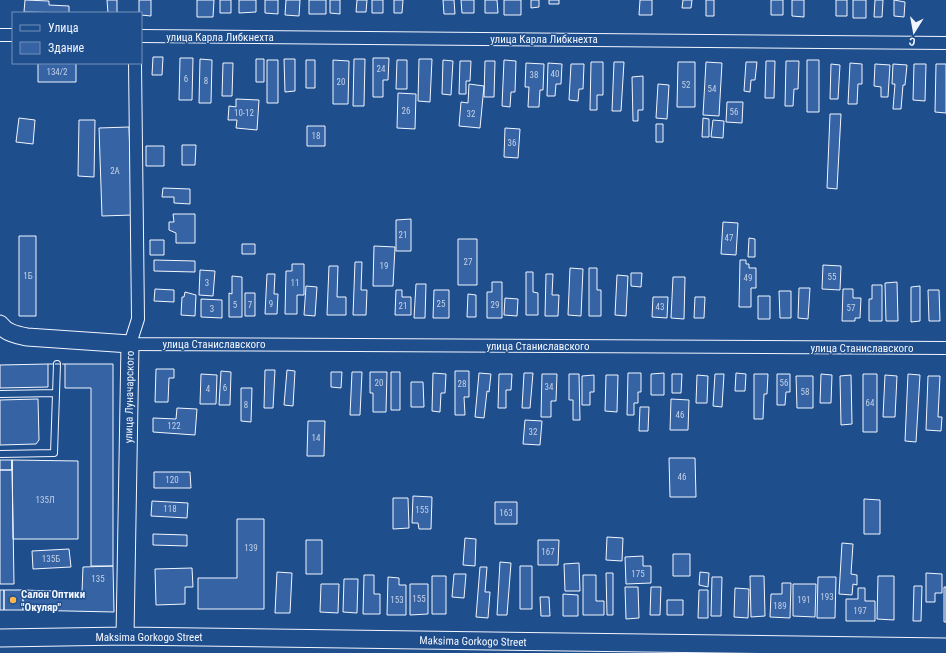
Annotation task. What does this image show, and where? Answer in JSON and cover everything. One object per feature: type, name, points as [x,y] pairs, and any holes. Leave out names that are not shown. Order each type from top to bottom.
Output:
[{"type":"main road","points":[[0,324],[3,328],[13,334],[27,337],[130,344]]},
{"type":"main road","name":"улица Луначарского","points":[[125,636],[130,344]]},
{"type":"main road","name":"Maksima Gorkogo Street","points":[[0,638],[125,636],[946,647]]},
{"type":"street","points":[[0,35],[12,35]]},
{"type":"street","name":"улица Карла Либкнехта","points":[[142,36],[946,42]]},
{"type":"street","name":"улица Луначарского","points":[[130,344],[138,319],[134,64]]},
{"type":"street","name":"улица Станиславского","points":[[130,344],[946,348]]},
{"type":"lane","points":[[0,454],[54,453],[57,364]]},
{"type":"lane","points":[[0,394],[56,392]]},
{"type":"building","points":[[25,0],[49,1],[49,5],[69,6],[69,12],[24,12]]},
{"type":"building","points":[[107,0],[117,0],[117,12],[108,12]]},
{"type":"building","points":[[139,0],[151,0],[151,16],[142,15],[142,12],[139,12]]},
{"type":"building","points":[[197,0],[214,0],[213,17],[197,17]]},
{"type":"building","points":[[220,0],[231,0],[231,13],[220,13]]},
{"type":"building","points":[[239,0],[256,0],[256,12],[239,13]]},
{"type":"building","points":[[265,0],[278,0],[278,14],[265,13]]},
{"type":"building","points":[[286,0],[300,0],[299,16],[285,15]]},
{"type":"building","points":[[309,0],[326,0],[326,14],[309,14]]},
{"type":"building","points":[[330,0],[340,0],[340,14],[330,13]]},
{"type":"building","points":[[357,0],[367,0],[366,12],[356,12]]},
{"type":"building","points":[[372,0],[383,0],[383,13],[372,13]]},
{"type":"building","points":[[394,0],[403,0],[402,13],[394,13]]},
{"type":"building","points":[[443,0],[454,0],[455,14],[444,14]]},
{"type":"building","points":[[461,0],[474,0],[474,13],[462,13]]},
{"type":"building","points":[[485,0],[497,0],[498,13],[485,13]]},
{"type":"building","points":[[504,0],[521,0],[521,15],[504,15]]},
{"type":"building","points":[[531,0],[539,0],[539,7],[531,8]]},
{"type":"building","points":[[549,0],[559,0],[559,4],[549,4]]},
{"type":"building","points":[[640,0],[652,0],[652,15],[639,15]]},
{"type":"building","points":[[683,0],[692,0],[691,8],[682,8]]},
{"type":"building","points":[[706,0],[714,0],[714,16],[706,16]]},
{"type":"building","points":[[771,0],[783,0],[783,15],[771,15]]},
{"type":"building","points":[[792,0],[804,0],[804,17],[792,16]]},
{"type":"building","points":[[836,0],[847,0],[847,16],[836,16]]},
{"type":"building","points":[[853,0],[866,0],[866,18],[853,18]]},
{"type":"building","points":[[875,0],[883,0],[882,17],[874,17]]},
{"type":"building","points":[[894,0],[905,2],[904,17],[894,16]]},
{"type":"building","points":[[153,57],[163,57],[162,75],[152,75]]},
{"type":"building","points":[[180,58],[193,58],[192,100],[179,100]]},
{"type":"building","points":[[373,58],[389,58],[388,80],[383,80],[383,97],[373,97]]},
{"type":"building","points":[[200,59],[212,60],[211,103],[199,103]]},
{"type":"building","points":[[256,59],[264,59],[264,82],[256,82]]},
{"type":"building","points":[[284,59],[295,59],[295,91],[285,92]]},
{"type":"building","points":[[354,59],[365,59],[364,106],[353,106]]},
{"type":"building","points":[[419,59],[432,59],[430,102],[418,101]]},
{"type":"building","points":[[267,60],[278,60],[278,103],[267,103]]},
{"type":"building","points":[[306,60],[315,60],[315,88],[306,88]]},
{"type":"building","points":[[333,60],[349,61],[348,104],[333,104]]},
{"type":"building","points":[[397,60],[407,60],[407,89],[396,89]]},
{"type":"building","points":[[443,60],[453,61],[451,95],[442,94]]},
{"type":"building","points":[[504,60],[516,61],[515,92],[511,92],[510,107],[502,106]]},
{"type":"building","points":[[807,60],[819,60],[819,112],[807,112]]},
{"type":"building","points":[[460,61],[471,61],[470,81],[466,81],[466,94],[459,94]]},
{"type":"building","points":[[485,61],[495,61],[494,97],[484,97]]},
{"type":"building","points":[[766,61],[775,61],[774,98],[765,98]]},
{"type":"building","points":[[786,61],[799,61],[798,89],[794,89],[793,106],[785,106]]},
{"type":"building","points":[[591,62],[603,62],[603,95],[597,95],[597,110],[590,110]]},
{"type":"building","points":[[614,62],[624,62],[621,111],[612,111]]},
{"type":"building","points":[[678,62],[695,62],[695,107],[677,107]]},
{"type":"building","points":[[706,62],[722,63],[719,116],[703,115]]},
{"type":"building","points":[[746,62],[757,62],[755,80],[751,80],[750,92],[744,91]]},
{"type":"building","points":[[223,63],[233,63],[232,96],[222,96]]},
{"type":"building","points":[[526,63],[544,64],[543,90],[540,90],[539,107],[528,107],[529,87],[525,87]]},
{"type":"building","points":[[548,63],[562,64],[561,84],[556,84],[555,96],[547,96]]},
{"type":"building","points":[[850,63],[862,64],[862,84],[858,84],[857,104],[848,104]]},
{"type":"building","points":[[38,64],[76,64],[76,82],[38,82]]},
{"type":"building","points":[[571,64],[584,64],[583,89],[579,89],[578,101],[569,100]]},
{"type":"building","points":[[831,64],[840,65],[838,99],[830,99]]},
{"type":"building","points":[[875,64],[890,65],[888,97],[881,97],[881,87],[874,86]]},
{"type":"building","points":[[893,64],[907,65],[905,85],[903,85],[901,109],[893,109],[895,84],[892,84]]},
{"type":"building","points":[[914,64],[926,64],[925,101],[913,100]]},
{"type":"building","points":[[936,64],[946,64],[946,113],[935,112]]},
{"type":"building","points":[[643,76],[643,110],[638,110],[638,121],[633,121],[632,77]]},
{"type":"building","points":[[469,84],[484,86],[480,128],[459,126],[461,102],[468,103]]},
{"type":"building","points":[[658,84],[669,85],[667,119],[656,118]]},
{"type":"building","points":[[398,93],[416,94],[415,129],[397,128]]},
{"type":"building","points":[[236,99],[259,100],[257,130],[236,128],[237,120],[228,120],[229,106],[236,107]]},
{"type":"building","points":[[727,102],[743,102],[742,123],[726,122]]},
{"type":"building","points":[[830,114],[841,114],[837,189],[827,188]]},
{"type":"building","points":[[19,118],[35,120],[33,144],[16,142]]},
{"type":"building","points":[[703,118],[709,119],[709,137],[702,137]]},
{"type":"building","points":[[79,120],[95,120],[94,177],[78,176]]},
{"type":"building","points":[[713,120],[724,121],[723,138],[711,137]]},
{"type":"building","points":[[656,124],[663,124],[663,142],[656,142]]},
{"type":"building","points":[[307,126],[325,126],[325,146],[307,146]]},
{"type":"building","points":[[129,127],[132,215],[102,216],[99,128]]},
{"type":"building","points":[[505,128],[520,129],[518,158],[504,157]]},
{"type":"building","points":[[182,145],[196,145],[195,165],[182,165]]},
{"type":"building","points":[[146,146],[164,146],[164,166],[146,166]]},
{"type":"building","points":[[163,188],[190,189],[190,204],[174,203],[174,197],[162,197]]},
{"type":"building","points":[[173,214],[195,214],[195,243],[176,243],[176,233],[169,230],[169,222],[174,222]]},
{"type":"building","points":[[411,219],[411,251],[396,251],[396,220]]},
{"type":"building","points":[[723,222],[738,223],[736,255],[721,254]]},
{"type":"building","points":[[19,236],[36,236],[36,316],[19,316]]},
{"type":"building","points":[[749,238],[755,239],[755,257],[748,257]]},
{"type":"building","points":[[458,239],[477,239],[477,285],[458,285]]},
{"type":"building","points":[[150,240],[164,240],[164,255],[150,255]]},
{"type":"building","points":[[242,244],[255,244],[255,254],[242,254]]},
{"type":"building","points":[[374,246],[395,247],[393,286],[373,286]]},
{"type":"building","points":[[154,260],[195,261],[195,272],[154,271]]},
{"type":"building","points":[[740,260],[746,260],[746,264],[749,264],[749,268],[756,268],[756,288],[751,288],[751,307],[739,307]]},
{"type":"building","points":[[355,262],[362,262],[361,290],[367,290],[366,315],[353,315]]},
{"type":"building","points":[[292,264],[304,264],[304,295],[297,295],[297,314],[285,314],[286,271],[292,271]]},
{"type":"building","points":[[823,265],[841,266],[840,290],[822,289]]},
{"type":"building","points":[[329,266],[338,266],[337,297],[346,297],[346,315],[327,315]]},
{"type":"building","points":[[570,268],[583,269],[581,316],[568,315]]},
{"type":"building","points":[[589,268],[597,268],[597,290],[601,290],[601,316],[589,316]]},
{"type":"building","points":[[200,270],[215,271],[213,296],[199,295]]},
{"type":"building","points":[[526,272],[533,272],[533,292],[538,293],[538,315],[526,315]]},
{"type":"building","points":[[631,273],[642,273],[641,287],[631,286]]},
{"type":"building","points":[[267,274],[275,274],[274,294],[278,294],[277,314],[265,314]]},
{"type":"building","points":[[546,274],[553,274],[552,295],[559,295],[558,316],[545,316]]},
{"type":"building","points":[[617,275],[628,276],[626,316],[615,315]]},
{"type":"building","points":[[232,276],[242,277],[242,317],[229,317],[229,293],[232,294]]},
{"type":"building","points":[[673,277],[685,277],[684,319],[671,318]]},
{"type":"building","points":[[492,282],[502,282],[502,318],[487,318],[487,292],[492,292]]},
{"type":"building","points":[[897,282],[898,321],[886,321],[885,283]]},
{"type":"building","points":[[416,284],[426,284],[425,318],[414,318]]},
{"type":"building","points":[[872,285],[882,285],[882,321],[869,321],[869,299],[872,299]]},
{"type":"building","points":[[306,286],[317,287],[315,316],[304,315]]},
{"type":"building","points":[[920,286],[920,321],[911,322],[911,287]]},
{"type":"building","points":[[799,288],[810,288],[808,319],[798,318]]},
{"type":"building","points":[[155,289],[174,290],[174,302],[154,301]]},
{"type":"building","points":[[843,289],[853,289],[853,298],[861,298],[860,318],[855,318],[855,321],[842,321]]},
{"type":"building","points":[[396,290],[402,290],[402,297],[411,297],[411,315],[395,315]]},
{"type":"building","points":[[434,290],[449,290],[449,318],[433,318]]},
{"type":"building","points":[[928,290],[939,290],[940,321],[929,321]]},
{"type":"building","points":[[779,291],[791,291],[791,318],[780,318]]},
{"type":"building","points":[[185,292],[196,295],[195,316],[181,315],[182,297],[184,297]]},
{"type":"building","points":[[245,293],[255,293],[255,316],[245,316]]},
{"type":"building","points":[[468,294],[476,295],[476,317],[467,317]]},
{"type":"building","points":[[758,296],[770,296],[770,319],[758,319]]},
{"type":"building","points":[[653,297],[668,297],[667,318],[652,317]]},
{"type":"building","points":[[695,297],[705,297],[704,318],[694,318]]},
{"type":"building","points":[[505,298],[518,299],[517,316],[504,315]]},
{"type":"building","points":[[201,299],[222,300],[222,318],[201,317]]},
{"type":"building","points":[[48,364],[48,387],[0,388],[0,365]]},
{"type":"building","points":[[65,364],[113,364],[113,566],[91,566],[91,388],[65,388]]},
{"type":"building","points":[[156,369],[174,369],[174,378],[169,378],[168,402],[155,402]]},
{"type":"building","points":[[265,370],[275,370],[273,408],[264,408]]},
{"type":"building","points":[[287,370],[295,371],[293,406],[284,405]]},
{"type":"building","points":[[221,371],[231,372],[230,405],[219,405]]},
{"type":"building","points":[[455,371],[469,371],[469,397],[464,397],[465,415],[455,415]]},
{"type":"building","points":[[331,372],[342,372],[341,388],[331,387]]},
{"type":"building","points":[[352,372],[362,372],[360,415],[350,415]]},
{"type":"building","points":[[370,372],[387,372],[386,412],[373,412],[373,393],[370,393]]},
{"type":"building","points":[[391,372],[400,372],[400,410],[391,410]]},
{"type":"building","points":[[433,373],[446,374],[445,393],[441,393],[440,412],[432,411]]},
{"type":"building","points":[[479,373],[491,374],[489,392],[487,391],[484,418],[475,417]]},
{"type":"building","points":[[524,373],[533,373],[530,408],[522,408]]},
{"type":"building","points":[[628,373],[641,373],[641,392],[638,392],[638,403],[634,403],[634,415],[627,415]]},
{"type":"building","points":[[664,373],[664,395],[651,395],[651,374]]},
{"type":"building","points":[[736,373],[746,374],[745,391],[735,391]]},
{"type":"building","points":[[201,374],[217,375],[216,404],[200,404]]},
{"type":"building","points":[[499,374],[512,374],[511,390],[506,390],[506,408],[498,408]]},
{"type":"building","points":[[542,374],[557,374],[556,401],[551,401],[551,417],[541,417]]},
{"type":"building","points":[[569,374],[579,374],[580,420],[573,420],[573,400],[569,400]]},
{"type":"building","points":[[672,374],[682,374],[681,393],[672,393]]},
{"type":"building","points":[[715,374],[724,374],[722,407],[713,406]]},
{"type":"building","points":[[754,374],[768,374],[767,394],[764,394],[763,419],[754,419]]},
{"type":"building","points":[[777,374],[790,374],[790,392],[786,392],[785,405],[777,405]]},
{"type":"building","points":[[821,374],[832,375],[831,403],[820,403]]},
{"type":"building","points":[[863,374],[877,374],[877,432],[863,432]]},
{"type":"building","points":[[908,374],[920,375],[916,442],[905,441]]},
{"type":"building","points":[[594,375],[594,392],[590,392],[590,405],[582,405],[582,376]]},
{"type":"building","points":[[606,375],[618,375],[617,412],[605,411]]},
{"type":"building","points":[[697,375],[708,376],[707,403],[696,403]]},
{"type":"building","points":[[851,375],[852,424],[841,425],[840,376]]},
{"type":"building","points":[[885,375],[897,376],[895,417],[883,417]]},
{"type":"building","points":[[796,376],[813,376],[813,408],[797,408]]},
{"type":"building","points":[[928,376],[940,376],[938,417],[942,417],[941,431],[926,430]]},
{"type":"building","points":[[411,382],[423,382],[424,407],[411,407]]},
{"type":"building","points":[[241,388],[252,388],[251,422],[241,421]]},
{"type":"building","points":[[38,399],[39,440],[36,444],[0,445],[0,400]]},
{"type":"building","points":[[671,399],[689,400],[688,430],[670,430]]},
{"type":"building","points":[[640,407],[649,407],[648,431],[639,431]]},
{"type":"building","points":[[177,408],[197,409],[195,435],[153,432],[153,418],[176,419]]},
{"type":"building","points":[[525,420],[542,421],[540,445],[523,444]]},
{"type":"building","points":[[308,421],[325,421],[324,456],[307,456]]},
{"type":"building","points":[[669,458],[695,458],[696,497],[670,497]]},
{"type":"building","points":[[0,460],[12,460],[12,470],[0,470]]},
{"type":"building","points":[[12,460],[14,584],[0,584],[0,470],[12,470]]},
{"type":"building","points":[[12,460],[78,461],[78,539],[13,539]]},
{"type":"building","points":[[154,472],[190,472],[191,488],[154,488]]},
{"type":"building","points":[[413,496],[432,497],[431,529],[419,529],[418,523],[412,523]]},
{"type":"building","points":[[393,498],[408,498],[409,528],[393,529]]},
{"type":"building","points":[[864,499],[880,500],[880,534],[864,534]]},
{"type":"building","points":[[152,501],[188,503],[187,518],[151,516]]},
{"type":"building","points":[[495,502],[517,502],[517,524],[495,524]]},
{"type":"building","points":[[237,519],[264,519],[264,609],[198,609],[198,578],[237,578]]},
{"type":"building","points":[[153,534],[187,535],[187,546],[153,545]]},
{"type":"building","points":[[607,537],[623,538],[622,561],[606,560]]},
{"type":"building","points":[[465,538],[476,539],[475,566],[463,565]]},
{"type":"building","points":[[306,540],[322,540],[322,574],[306,574]]},
{"type":"building","points":[[538,540],[559,540],[558,565],[538,565]]},
{"type":"building","points":[[842,543],[853,544],[851,574],[857,575],[857,585],[853,584],[852,595],[839,594]]},
{"type":"building","points":[[69,549],[71,567],[33,569],[32,551]]},
{"type":"building","points":[[673,554],[690,554],[690,576],[673,576]]},
{"type":"building","points":[[643,556],[643,566],[651,566],[651,583],[626,584],[625,557]]},
{"type":"building","points":[[500,562],[511,563],[507,615],[497,615]]},
{"type":"building","points":[[579,563],[580,591],[565,591],[564,564]]},
{"type":"building","points":[[113,566],[114,612],[23,610],[23,590],[82,592],[83,567]]},
{"type":"building","points":[[520,566],[532,566],[532,609],[520,609]]},
{"type":"building","points":[[480,567],[487,567],[485,592],[490,592],[488,618],[476,617]]},
{"type":"building","points":[[192,568],[193,587],[185,587],[185,604],[156,605],[155,569]]},
{"type":"building","points":[[277,572],[292,573],[290,613],[275,613]]},
{"type":"building","points":[[700,572],[709,573],[708,587],[699,585]]},
{"type":"building","points":[[606,573],[613,573],[613,615],[607,615]]},
{"type":"building","points":[[926,573],[942,574],[942,593],[935,593],[935,602],[926,602]]},
{"type":"building","points":[[454,574],[466,574],[464,598],[452,597]]},
{"type":"building","points":[[364,575],[374,575],[374,594],[380,594],[380,614],[363,614]]},
{"type":"building","points":[[583,575],[596,575],[596,601],[604,601],[604,615],[583,615]]},
{"type":"building","points":[[432,576],[446,576],[446,614],[432,614]]},
{"type":"building","points":[[750,576],[764,576],[765,616],[751,617]]},
{"type":"building","points":[[878,576],[894,576],[894,620],[877,619]]},
{"type":"building","points":[[388,577],[399,578],[399,585],[406,585],[406,615],[387,615]]},
{"type":"building","points":[[712,577],[722,577],[721,616],[711,616]]},
{"type":"building","points":[[818,577],[836,577],[835,618],[817,618]]},
{"type":"building","points":[[344,579],[358,579],[357,613],[343,612]]},
{"type":"building","points":[[782,583],[791,583],[790,618],[770,617],[771,594],[782,594]]},
{"type":"building","points":[[321,584],[339,584],[338,613],[320,612]]},
{"type":"building","points":[[410,584],[428,584],[428,614],[410,615]]},
{"type":"building","points":[[793,584],[816,584],[815,617],[793,616]]},
{"type":"building","points":[[914,586],[922,586],[921,621],[913,621]]},
{"type":"building","points":[[625,587],[638,587],[639,618],[626,619]]},
{"type":"building","points":[[651,587],[661,587],[660,615],[650,615]]},
{"type":"building","points":[[944,587],[946,587],[946,622],[944,622]]},
{"type":"building","points":[[735,588],[749,589],[748,618],[734,617]]},
{"type":"building","points":[[858,588],[865,588],[865,601],[875,601],[875,621],[846,621],[846,599],[858,599]]},
{"type":"building","points":[[0,590],[4,590],[4,610],[0,610]]},
{"type":"building","name":"Салон Оптики \"Окуляр\"","points":[[4,590],[23,590],[23,610],[4,610]]},
{"type":"building","points":[[699,590],[708,590],[708,618],[698,618]]},
{"type":"building","points":[[563,594],[578,595],[578,616],[563,616]]},
{"type":"building","points":[[540,597],[549,597],[550,616],[541,616]]},
{"type":"building","points":[[667,600],[683,600],[683,615],[667,615]]},
{"type":"fence","points":[[48,364],[65,364]]},
{"type":"place","name":"Салон Оптики \"Окуляр\"","points":[[13,600]]}]
